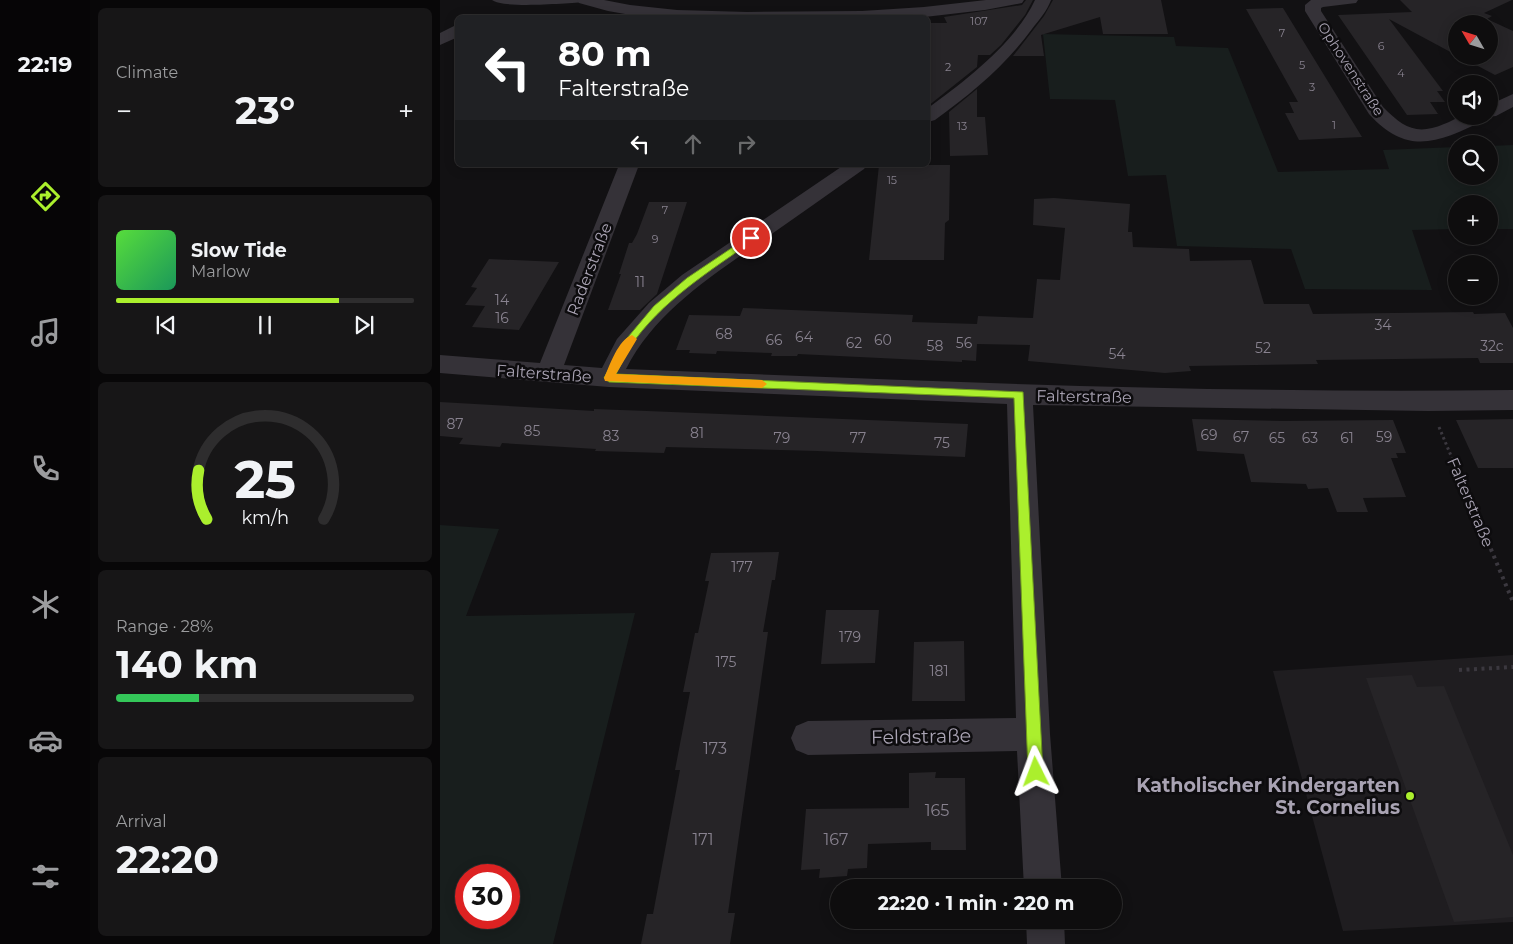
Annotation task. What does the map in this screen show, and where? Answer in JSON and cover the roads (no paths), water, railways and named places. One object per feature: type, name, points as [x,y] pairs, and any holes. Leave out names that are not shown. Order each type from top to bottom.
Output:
[{"type":"street","points":[[585,0],[623,9],[757,15]]},
{"type":"street","points":[[843,15],[895,13],[990,5],[1016,0]]},
{"type":"street","points":[[930,115],[990,70],[1014,43],[1043,0]]},
{"type":"street","name":"Ophovenstraße","points":[[1350,0],[1312,3],[1313,11],[1376,110],[1386,122],[1398,132],[1412,135],[1440,134],[1459,125]]},
{"type":"street","points":[[440,40],[455,31]]},
{"type":"street","points":[[1498,108],[1513,100]]},
{"type":"street","name":"Raderstraße","points":[[548,374],[628,167]]},
{"type":"street","points":[[609,378],[626,345],[657,309],[690,280],[854,167]]},
{"type":"street","name":"Falterstraße","points":[[440,364],[609,378],[1020,395],[1428,401],[1513,400]]},
{"type":"street","points":[[1020,395],[1033,734],[1042,879]]},
{"type":"street","name":"Feldstraße","points":[[808,738],[1033,734]]},
{"type":"street","points":[[1045,929],[1046,944]]},
{"type":"lane","points":[[496,0],[524,2],[585,0]]},
{"type":"place","name":"Katholischer Kindergarten St. Cornelius","points":[[1410,796]]}]
